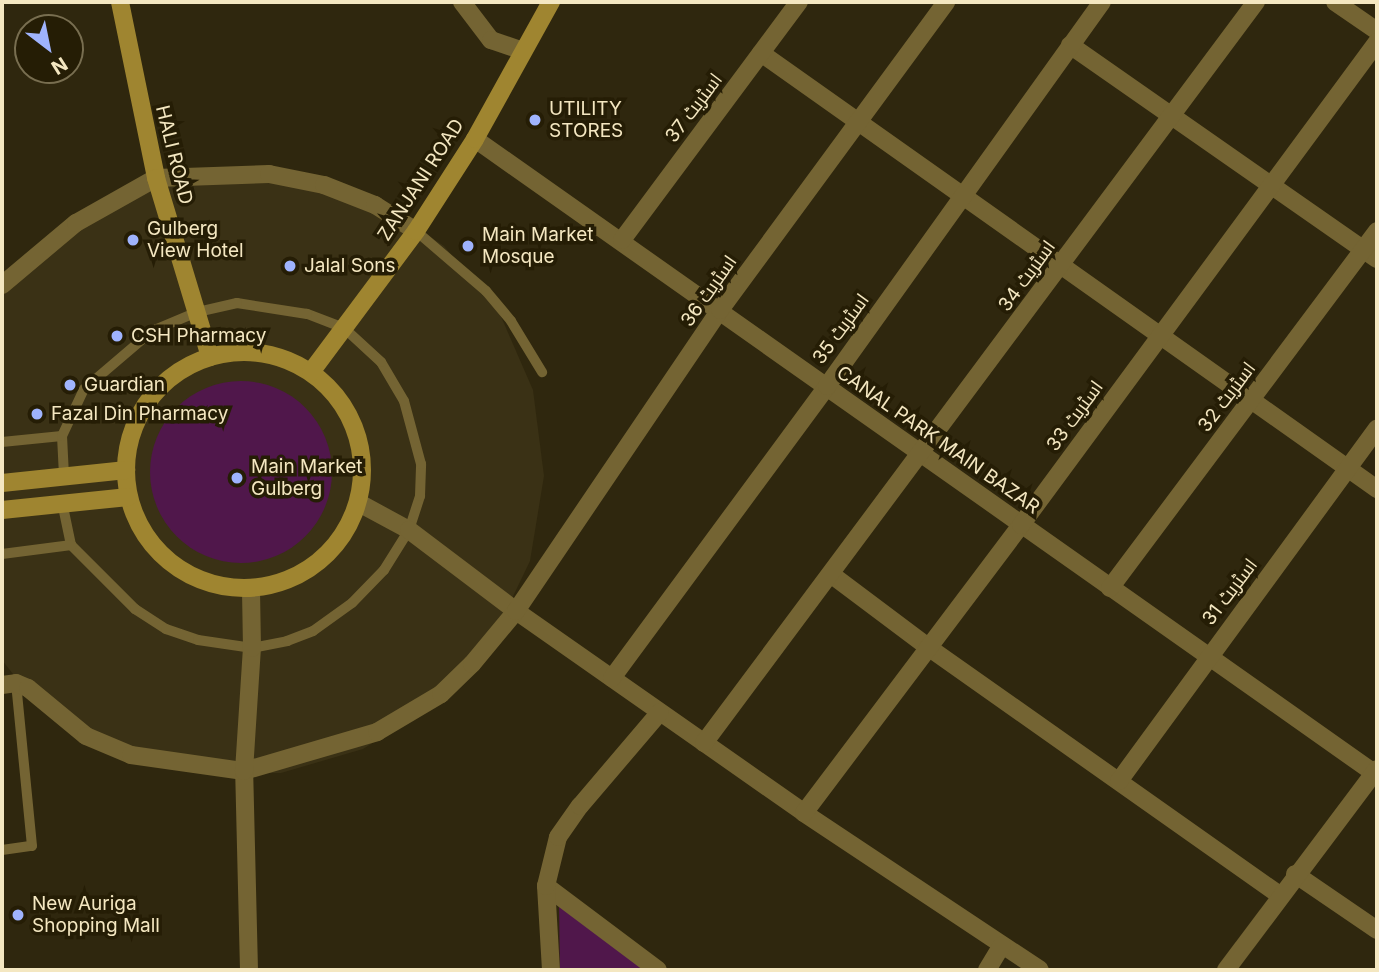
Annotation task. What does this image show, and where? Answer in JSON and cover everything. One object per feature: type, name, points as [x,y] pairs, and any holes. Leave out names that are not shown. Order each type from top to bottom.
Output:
[{"type":"street","name":"HALI ROAD","points":[[120,2],[156,178],[210,357]]},
{"type":"street","points":[[462,2],[491,40],[523,51]]},
{"type":"street","name":"ZANJANI ROAD","points":[[311,372],[415,231],[475,139],[551,2]]},
{"type":"street","name":"اسٹریٹ 37","points":[[622,240],[799,2]]},
{"type":"street","name":"اسٹریٹ 36","points":[[244,771],[377,732],[441,694],[472,664],[516,611],[720,310],[946,2]]},
{"type":"street","name":"اسٹریٹ 35","points":[[612,678],[827,386],[1101,2]]},
{"type":"street","name":"اسٹریٹ 34","points":[[704,743],[832,575],[1256,2]]},
{"type":"street","points":[[1335,2],[1377,31]]},
{"type":"street","name":"اسٹریٹ 33","points":[[804,813],[1021,525],[1377,42]]},
{"type":"street","points":[[1070,45],[1370,255]]},
{"type":"street","points":[[761,53],[1377,489]]},
{"type":"street","name":"CANAL PARK MAIN BAZAR","points":[[475,139],[622,240],[1207,658],[1376,772]]},
{"type":"street","points":[[2,285],[76,223],[156,178],[269,174],[324,185],[376,205],[415,231]]},
{"type":"street","name":"اسٹریٹ 32","points":[[1110,589],[1251,400],[1370,255],[1377,231]]},
{"type":"street","points":[[252,352],[273,355],[311,372],[338,398],[356,430],[363,466],[359,503],[343,536],[319,563],[287,581],[251,589],[223,587],[197,579],[173,565],[153,547],[137,523],[128,497],[125,470],[130,440],[141,412],[159,388],[183,369],[210,357],[252,352]]},
{"type":"street","name":"اسٹریٹ 31","points":[[1119,781],[1377,428]]},
{"type":"street","points":[[2,483],[125,470]]},
{"type":"street","points":[[2,510],[128,497]]},
{"type":"street","points":[[359,503],[409,530],[516,611],[804,813],[1040,970]]},
{"type":"street","points":[[832,575],[928,647],[1280,895]]},
{"type":"street","points":[[249,970],[244,771],[253,648],[251,589]]},
{"type":"street","points":[[9,684],[28,688],[86,736],[131,755],[244,771]]},
{"type":"street","points":[[551,970],[546,886],[558,837],[580,806],[660,712]]},
{"type":"street","points":[[1226,970],[1295,874],[1376,772]]},
{"type":"street","points":[[1295,874],[1377,930]]},
{"type":"street","points":[[546,886],[658,970]]},
{"type":"street","points":[[988,970],[1002,945]]},
{"type":"lane","points":[[415,231],[486,291],[511,321],[542,372]]},
{"type":"lane","points":[[62,502],[71,545],[135,609],[166,629],[219,645],[253,648],[313,631],[352,604],[384,570],[409,530],[420,496],[421,464],[404,401],[381,362],[344,328],[307,314],[237,303],[197,312],[152,331],[84,388],[62,436],[64,477]]},
{"type":"lane","points":[[2,442],[62,436]]},
{"type":"lane","points":[[2,554],[71,545]]},
{"type":"lane","points":[[2,850],[32,846],[9,684]]},
{"type":"shaded area","points":[[205,169],[373,198],[444,246],[499,312],[533,390],[544,476],[530,561],[493,638],[436,703],[363,749],[281,773],[194,773],[112,749],[27,692],[2,660],[2,284],[122,191]]},
{"type":"shaded area","points":[[241,381],[276,388],[305,408],[325,437],[332,472],[325,507],[305,536],[276,556],[241,563],[206,556],[177,536],[157,507],[150,472],[157,437],[177,408],[206,388]]},
{"type":"shaded area","points":[[559,903],[645,970],[560,970]]},
{"type":"place","name":"UTILITY STORES","points":[[535,120]]},
{"type":"place","name":"Gulberg View Hotel","points":[[133,240]]},
{"type":"place","name":"Main Market Mosque","points":[[468,246]]},
{"type":"place","name":"Jalal Sons","points":[[290,266]]},
{"type":"place","name":"CSH Pharmacy","points":[[117,336]]},
{"type":"place","name":"Guardian","points":[[70,385]]},
{"type":"place","name":"Fazal Din Pharmacy","points":[[37,414]]},
{"type":"place","name":"Main Market Gulberg","points":[[237,478]]},
{"type":"place","name":"New Auriga Shopping Mall","points":[[18,915]]}]
